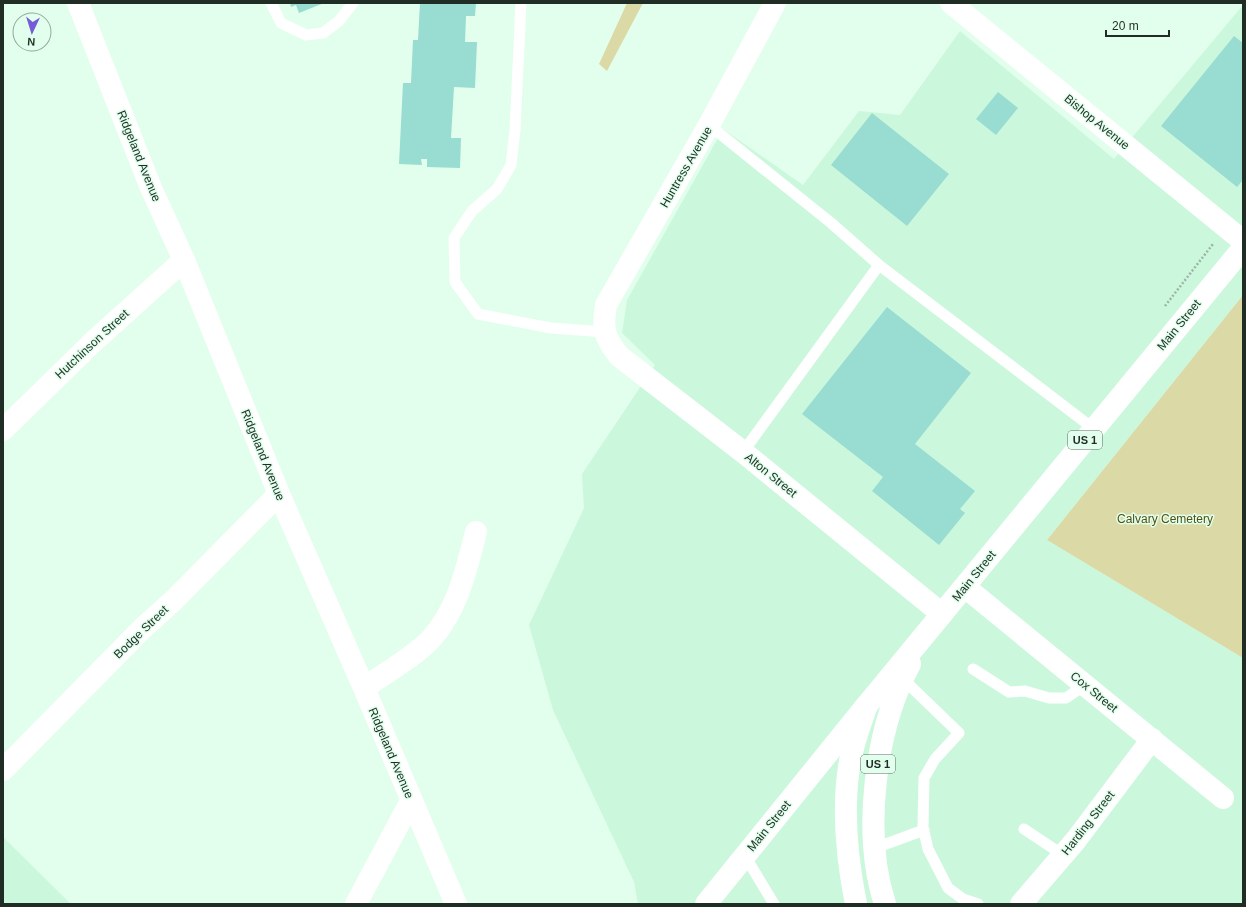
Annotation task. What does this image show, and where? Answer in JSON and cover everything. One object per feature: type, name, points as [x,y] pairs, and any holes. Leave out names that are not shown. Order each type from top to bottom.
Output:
[{"type":"street","name":"Ridgeland Avenue","points":[[78,3],[151,188],[184,260],[279,494],[456,904]]},
{"type":"street","name":"Huntress Avenue","points":[[605,332],[604,321],[606,305],[709,125],[775,3]]},
{"type":"street","name":"Bishop Avenue","points":[[952,3],[1243,241]]},
{"type":"street","name":"Main Street","points":[[706,904],[867,705],[1243,248]]},
{"type":"street","name":"Hutchinson Street","points":[[3,430],[93,342],[184,260]]},
{"type":"street","name":"Alton Street","points":[[605,332],[610,344],[620,356],[742,452],[942,614]]},
{"type":"street","name":"Bodge Street","points":[[3,770],[143,628],[174,600],[279,494]]},
{"type":"street","points":[[364,688],[415,652],[430,639],[443,623],[455,603],[476,532]]},
{"type":"street","name":"Cox Street","points":[[965,586],[1223,798]]},
{"type":"street","name":"US 1","points":[[885,904],[878,871],[873,817],[879,756],[887,725],[904,679],[927,632]]},
{"type":"street","name":"US 1","points":[[856,904],[848,860],[845,812],[846,790],[855,738],[867,705]]},
{"type":"street","name":"Harding Street","points":[[1020,904],[1076,840],[1152,739]]},
{"type":"street","points":[[356,904],[412,801]]},
{"type":"lane","points":[[271,3],[281,23],[306,35],[323,33],[338,22],[353,3]]},
{"type":"lane","points":[[521,3],[515,130],[511,165],[497,189],[472,211],[454,238],[455,282],[478,314],[551,328],[605,332]]},
{"type":"lane","points":[[709,125],[830,222],[880,265],[1094,429]]},
{"type":"lane","points":[[742,452],[880,265]]},
{"type":"lane","points":[[973,669],[1009,692],[1026,691],[1049,698],[1066,698],[1085,685]]},
{"type":"lane","points":[[904,679],[959,733],[935,758],[924,778],[924,830],[928,850],[948,888],[963,899],[978,904]]},
{"type":"lane","points":[[1024,828],[1063,855]]},
{"type":"lane","points":[[875,848],[924,830]]},
{"type":"lane","points":[[744,856],[774,904]]},
{"type":"shaded area","points":[[1243,5],[1243,295],[1047,540],[1243,658],[1243,904],[638,904],[634,882],[553,710],[529,625],[584,508],[582,474],[655,365],[622,333],[627,300],[723,129],[803,185],[859,111],[900,115],[960,31],[1114,159]]},
{"type":"shaded area","points":[[3,837],[71,904],[3,904]]},
{"type":"green space","points":[[627,3],[643,3],[607,71],[599,64]]},
{"type":"green space","name":"Calvary Cemetery","points":[[1243,295],[1243,658],[1047,540]]},
{"type":"building","points":[[290,3],[324,3],[299,13],[296,5],[291,7]]},
{"type":"building","points":[[420,3],[476,3],[475,16],[466,16],[465,42],[477,42],[475,88],[454,87],[451,138],[461,138],[460,168],[427,167],[427,159],[421,159],[422,165],[399,164],[403,83],[411,83],[413,40],[418,40]]},
{"type":"building","points":[[1234,36],[1243,43],[1243,180],[1237,187],[1161,126]]},
{"type":"building","points":[[998,92],[1018,108],[996,135],[976,119]]},
{"type":"building","points":[[872,113],[949,174],[907,226],[831,165]]},
{"type":"building","points":[[887,307],[971,373],[915,444],[975,491],[960,509],[965,513],[939,545],[872,491],[883,477],[802,414]]}]
